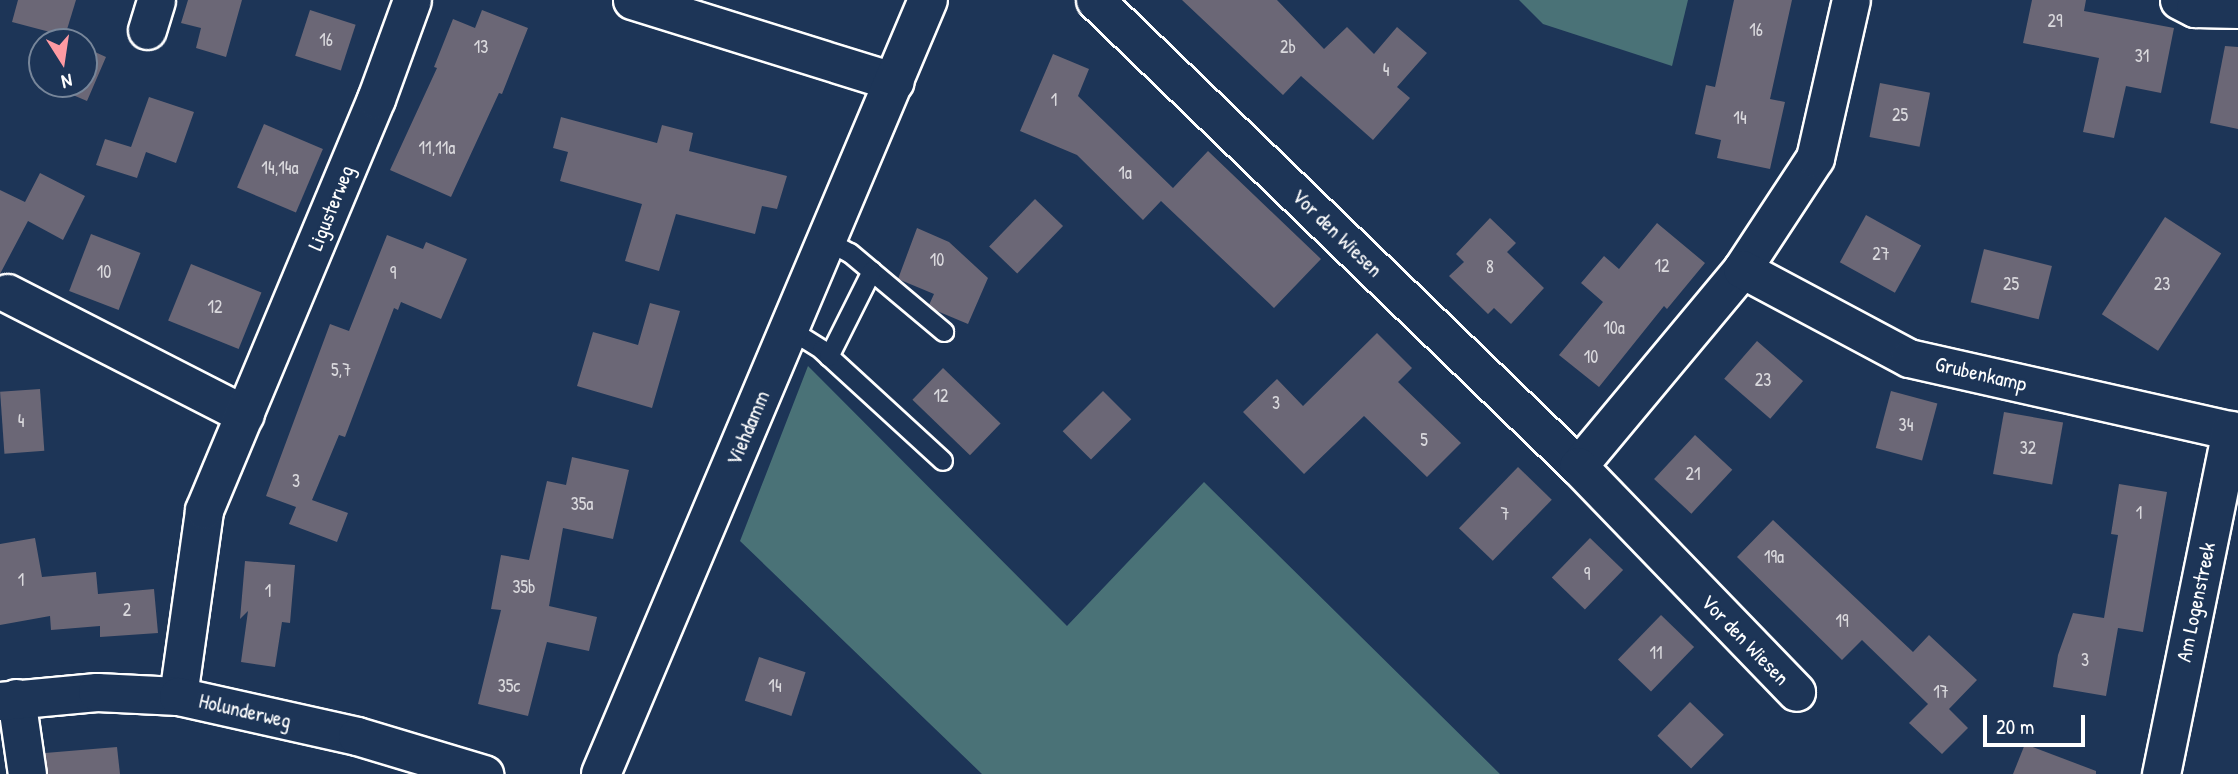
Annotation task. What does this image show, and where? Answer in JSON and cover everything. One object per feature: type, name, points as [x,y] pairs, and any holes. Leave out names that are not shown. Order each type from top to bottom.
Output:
[{"type":"main road","name":"Viehdamm","points":[[601,774],[928,0]]},
{"type":"street","name":"Ligusterweg","points":[[178,696],[204,510],[376,99],[412,0]]},
{"type":"street","points":[[632,0],[895,82]]},
{"type":"street","name":"Vor den Wiesen","points":[[1095,0],[1578,466],[1796,692]]},
{"type":"street","points":[[1578,466],[1742,269],[1815,158],[1852,0]]},
{"type":"street","points":[[2179,0],[2194,8],[2238,9]]},
{"type":"street","name":"Grubenkamp","points":[[1742,269],[1909,358],[2235,431]]},
{"type":"street","points":[[7,293],[245,415]]},
{"type":"street","name":"Am Logenstreek","points":[[2161,774],[2235,431]]},
{"type":"street","name":"Holunderweg","points":[[8,700],[97,691],[178,696],[358,736],[484,774]]},
{"type":"street","points":[[8,700],[27,774]]},
{"type":"lane","points":[[827,242],[850,253],[944,332]]},
{"type":"lane","points":[[829,357],[872,271]]},
{"type":"lane","points":[[789,329],[829,357],[943,461]]},
{"type":"green space","points":[[1519,0],[1688,0],[1672,66],[1543,24]]},
{"type":"green space","points":[[808,366],[1067,626],[1204,482],[1500,774],[982,774],[740,541]]},
{"type":"building","points":[[18,0],[76,0],[67,28],[35,28],[12,22]]},
{"type":"building","points":[[188,0],[242,0],[226,57],[196,48],[201,28],[181,23]]},
{"type":"building","points":[[1182,0],[1277,0],[1324,49],[1347,27],[1374,54],[1397,27],[1427,53],[1397,87],[1410,98],[1373,140],[1301,76],[1283,95]]},
{"type":"building","points":[[1734,0],[1792,0],[1770,99],[1785,102],[1770,169],[1717,158],[1721,140],[1695,134],[1706,85],[1715,87]]},
{"type":"building","points":[[2032,0],[2086,0],[2084,11],[2174,28],[2161,93],[2126,86],[2114,138],[2083,132],[2099,58],[2023,43]]},
{"type":"building","points":[[310,10],[356,25],[341,70],[295,56]]},
{"type":"building","points":[[482,10],[528,28],[502,94],[499,93],[451,197],[390,170],[437,68],[434,67],[453,19],[475,28]]},
{"type":"building","points":[[2225,46],[2238,47],[2238,129],[2210,123]]},
{"type":"building","points":[[98,53],[106,57],[98,76]]},
{"type":"building","points":[[1053,54],[1089,69],[1078,96],[1173,188],[1208,151],[1321,259],[1274,308],[1161,201],[1143,220],[1077,155],[1020,131]]},
{"type":"building","points":[[1880,83],[1930,93],[1920,147],[1870,137]]},
{"type":"building","points":[[149,97],[194,112],[176,163],[146,152],[137,178],[96,165],[105,139],[131,147]]},
{"type":"building","points":[[561,117],[657,143],[662,125],[693,133],[689,151],[787,176],[777,209],[762,206],[755,234],[676,214],[659,271],[625,261],[642,204],[560,181],[568,152],[553,148]]},
{"type":"building","points":[[264,124],[323,149],[296,213],[237,188]]},
{"type":"building","points":[[40,173],[85,196],[63,240],[28,221],[0,274],[0,190],[25,202]]},
{"type":"building","points":[[1035,199],[1063,226],[1017,274],[989,246]]},
{"type":"building","points":[[1866,215],[1921,246],[1895,293],[1840,262]]},
{"type":"building","points":[[2165,217],[2221,253],[2158,351],[2102,314]]},
{"type":"building","points":[[1490,218],[1516,243],[1507,252],[1544,288],[1511,324],[1494,308],[1488,314],[1449,276],[1464,262],[1456,254]]},
{"type":"building","points":[[1657,223],[1705,263],[1667,309],[1664,306],[1599,387],[1559,355],[1603,302],[1581,283],[1604,256],[1619,269]]},
{"type":"building","points":[[917,228],[949,242],[988,278],[968,324],[929,305],[934,294],[898,279]]},
{"type":"building","points":[[91,234],[140,253],[119,310],[69,291]]},
{"type":"building","points":[[387,235],[423,249],[426,242],[467,259],[441,319],[401,302],[398,310],[394,308],[345,437],[339,435],[312,500],[348,513],[337,542],[289,524],[296,507],[266,496],[330,324],[349,331]]},
{"type":"building","points":[[1984,249],[2052,266],[2039,319],[1971,302]]},
{"type":"building","points":[[191,264],[261,292],[239,349],[168,321]]},
{"type":"building","points":[[650,303],[680,311],[652,408],[577,386],[593,332],[638,345]]},
{"type":"building","points":[[1377,333],[1412,368],[1398,382],[1461,443],[1427,477],[1364,416],[1304,474],[1243,412],[1277,379],[1303,406]]},
{"type":"building","points":[[1757,341],[1803,381],[1770,419],[1724,379]]},
{"type":"building","points":[[943,368],[1001,424],[970,455],[912,400]]},
{"type":"building","points":[[40,389],[44,451],[4,454],[0,392]]},
{"type":"building","points":[[1103,391],[1131,419],[1091,460],[1063,431]]},
{"type":"building","points":[[1891,391],[1937,403],[1922,460],[1876,448]]},
{"type":"building","points":[[2004,412],[2063,422],[2052,484],[1993,474]]},
{"type":"building","points":[[1695,435],[1732,470],[1691,514],[1654,479]]},
{"type":"building","points":[[572,457],[629,470],[613,539],[563,528],[549,606],[597,617],[589,651],[547,642],[528,716],[478,704],[501,610],[491,609],[501,555],[529,560],[547,481],[566,485]]},
{"type":"building","points":[[1518,467],[1552,500],[1493,561],[1459,528]]},
{"type":"building","points":[[2119,484],[2167,492],[2143,632],[2118,628],[2106,696],[2053,687],[2058,655],[2073,613],[2104,618],[2118,535],[2111,534]]},
{"type":"building","points":[[1773,520],[1913,652],[1929,635],[1977,680],[1949,709],[1968,728],[1942,754],[1909,723],[1928,704],[1862,640],[1842,660],[1737,557]]},
{"type":"building","points":[[35,538],[42,577],[96,572],[98,594],[154,589],[158,633],[100,637],[100,626],[51,630],[50,616],[0,625],[0,544]]},
{"type":"building","points":[[1590,538],[1623,570],[1585,610],[1552,578]]},
{"type":"building","points":[[245,561],[295,565],[290,623],[282,622],[275,667],[241,662],[248,611],[240,619]]},
{"type":"building","points":[[1661,615],[1694,647],[1651,692],[1618,660]]},
{"type":"building","points":[[759,657],[806,672],[791,716],[745,701]]},
{"type":"building","points":[[1690,702],[1724,735],[1691,768],[1657,736]]},
{"type":"building","points":[[2025,744],[2096,771],[2096,774],[2013,774]]},
{"type":"building","points":[[117,747],[120,774],[48,774],[45,753]]}]
